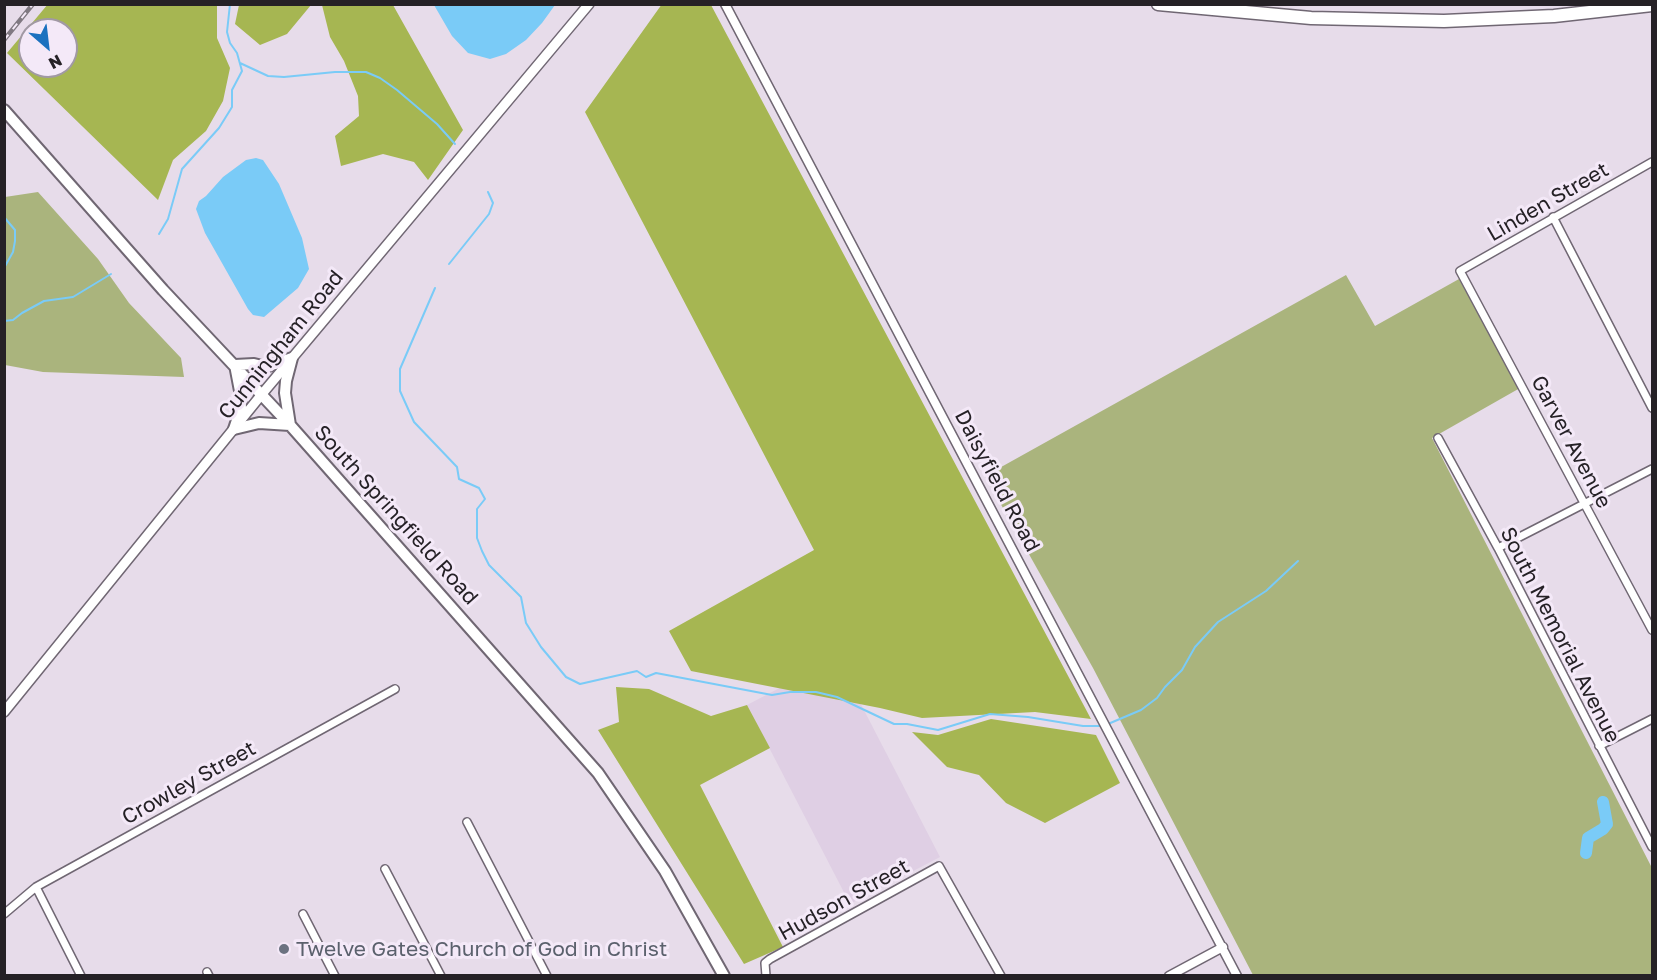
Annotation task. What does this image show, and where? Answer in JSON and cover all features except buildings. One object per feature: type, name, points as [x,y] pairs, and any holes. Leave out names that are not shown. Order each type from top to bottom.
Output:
[{"type":"highway","points":[[1158,4],[1311,18],[1444,21],[1554,16],[1653,5]]},
{"type":"main road","name":"Cunningham Road","points":[[4,712],[262,394],[589,4]]},
{"type":"main road","name":"South Springfield Road","points":[[4,110],[163,290],[290,425],[598,773],[665,871],[723,975]]},
{"type":"main road","points":[[234,429],[241,408],[235,365],[254,364],[266,367],[292,358]]},
{"type":"main road","points":[[234,429],[259,423],[290,425],[285,393],[292,358]]},
{"type":"street","name":"Daisyfield Road","points":[[725,4],[1238,975]]},
{"type":"street","name":"Linden Street","points":[[1460,271],[1553,217],[1651,165]]},
{"type":"street","points":[[1553,217],[1653,408]]},
{"type":"street","name":"Garver Avenue","points":[[1460,271],[1653,630]]},
{"type":"street","name":"South Memorial Avenue","points":[[1438,438],[1498,548],[1653,847]]},
{"type":"street","points":[[1498,548],[1653,469]]},
{"type":"street","name":"Crowley Street","points":[[4,914],[36,887],[395,689]]},
{"type":"street","points":[[1599,746],[1653,719]]},
{"type":"street","points":[[467,822],[547,975]]},
{"type":"street","name":"Hudson Street","points":[[766,975],[765,963],[939,866],[1001,975]]},
{"type":"street","points":[[385,869],[441,975]]},
{"type":"street","points":[[36,887],[81,975]]},
{"type":"street","points":[[303,914],[335,975]]},
{"type":"street","points":[[1169,975],[1223,947]]},
{"type":"shaded area","points":[[837,658],[940,857],[850,904],[747,705]]},
{"type":"green space","points":[[48,4],[217,5],[217,38],[230,68],[223,101],[206,131],[173,160],[158,200],[33,78],[78,78],[78,18],[36,18]]},
{"type":"green space","points":[[239,4],[311,5],[287,34],[260,45],[235,24]]},
{"type":"green space","points":[[662,4],[711,5],[1091,719],[1035,712],[922,718],[691,671],[669,631],[814,550],[585,112]]},
{"type":"green space","points":[[322,5],[393,5],[463,130],[428,180],[414,162],[383,154],[341,166],[335,136],[359,116],[358,96],[344,61],[330,37]]},
{"type":"green space","points":[[18,40],[18,64],[7,53]]},
{"type":"green space","points":[[38,192],[98,259],[129,303],[181,358],[184,377],[43,372],[5,365],[5,197]]},
{"type":"green space","points":[[1346,275],[1375,326],[1459,279],[1520,388],[1432,438],[1652,868],[1652,975],[1253,975],[1093,668],[985,476]]},
{"type":"green space","points":[[616,687],[649,689],[711,716],[747,705],[770,748],[700,785],[783,947],[744,964],[598,730],[619,722]]},
{"type":"green space","points":[[991,719],[1096,735],[1120,783],[1045,823],[1006,803],[979,775],[947,767],[912,732],[938,735]]},
{"type":"water","points":[[434,5],[555,5],[526,40],[506,54],[490,59],[468,53],[452,36]]},
{"type":"water","points":[[256,158],[263,160],[279,184],[302,238],[309,269],[298,288],[264,317],[253,315],[248,309],[205,233],[196,209],[199,201],[223,177],[246,160]]},
{"type":"waterway","points":[[159,234],[168,219],[182,169],[219,128],[232,107],[232,90],[242,71],[227,32],[230,4]]},
{"type":"waterway","points":[[240,63],[268,76],[366,72],[380,78],[397,90],[437,124],[455,144]]},
{"type":"waterway","points":[[449,264],[489,214],[493,203],[488,192]]},
{"type":"waterway","points":[[4,217],[15,230],[13,252],[4,268]]},
{"type":"waterway","points":[[4,321],[13,320],[44,301],[73,297],[111,274]]},
{"type":"waterway","points":[[435,288],[400,369],[400,391],[414,422],[457,467],[459,479],[479,488],[485,499],[477,509],[477,538],[482,551],[489,565],[521,597],[526,623],[541,647],[566,677],[580,684],[637,671],[646,677],[656,673],[772,695],[816,692],[837,697],[894,724],[938,730],[990,714],[1028,717],[1083,726],[1102,726]]},
{"type":"waterway","points":[[1108,724],[1141,710],[1157,698],[1182,670],[1195,647],[1218,622],[1266,591],[1298,561]]},
{"type":"waterway","points":[[1586,853],[1588,838],[1607,824],[1603,802]]},
{"type":"railway","points":[[4,40],[33,4]]},
{"type":"place","name":"Twelve Gates Church of God in Christ","points":[[284,949]]}]
